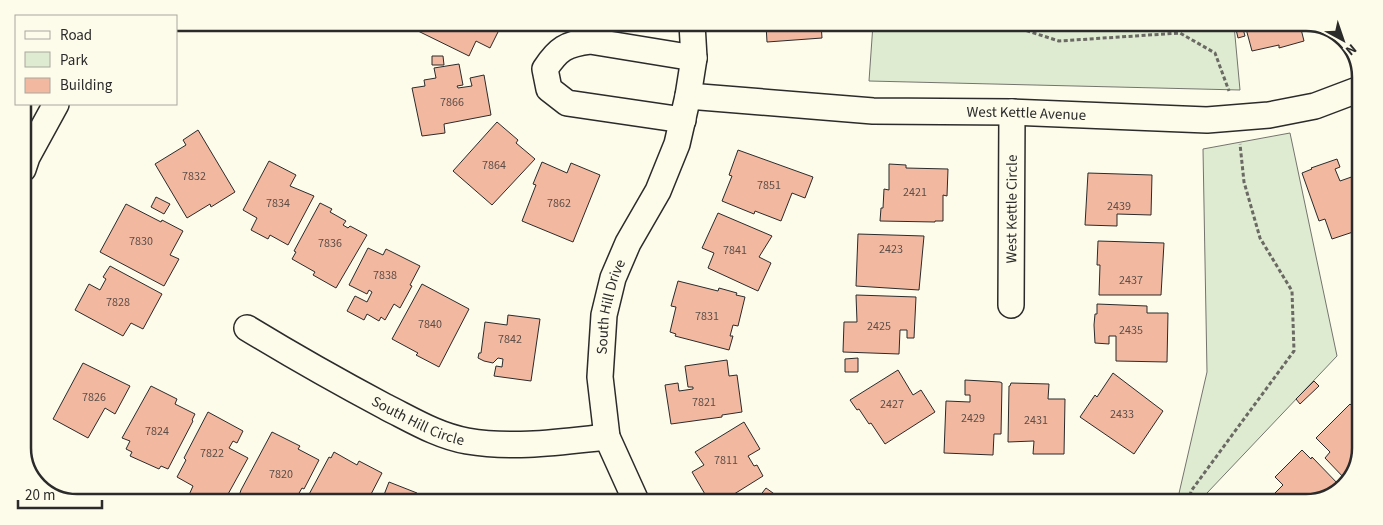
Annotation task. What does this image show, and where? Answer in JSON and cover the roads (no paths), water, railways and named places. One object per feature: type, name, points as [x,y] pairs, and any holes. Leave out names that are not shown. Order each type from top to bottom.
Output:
[{"type":"street","name":"South Hill Drive","points":[[633,494],[607,437],[600,377],[604,315],[617,269],[628,243],[658,191],[677,144],[686,108],[694,58],[692,31]]},
{"type":"street","points":[[686,108],[567,103],[548,89],[545,68],[554,54],[573,43],[590,41],[694,58]]},
{"type":"street","name":"West Kettle Avenue","points":[[686,108],[1012,112],[1207,120],[1269,116],[1315,106],[1352,92]]},
{"type":"street","points":[[31,150],[55,105]]},
{"type":"street","name":"West Kettle Circle","points":[[1011,305],[1012,112]]},
{"type":"street","name":"South Hill Circle","points":[[247,328],[328,376],[445,435],[466,441],[504,445],[537,444],[607,437]]}]
